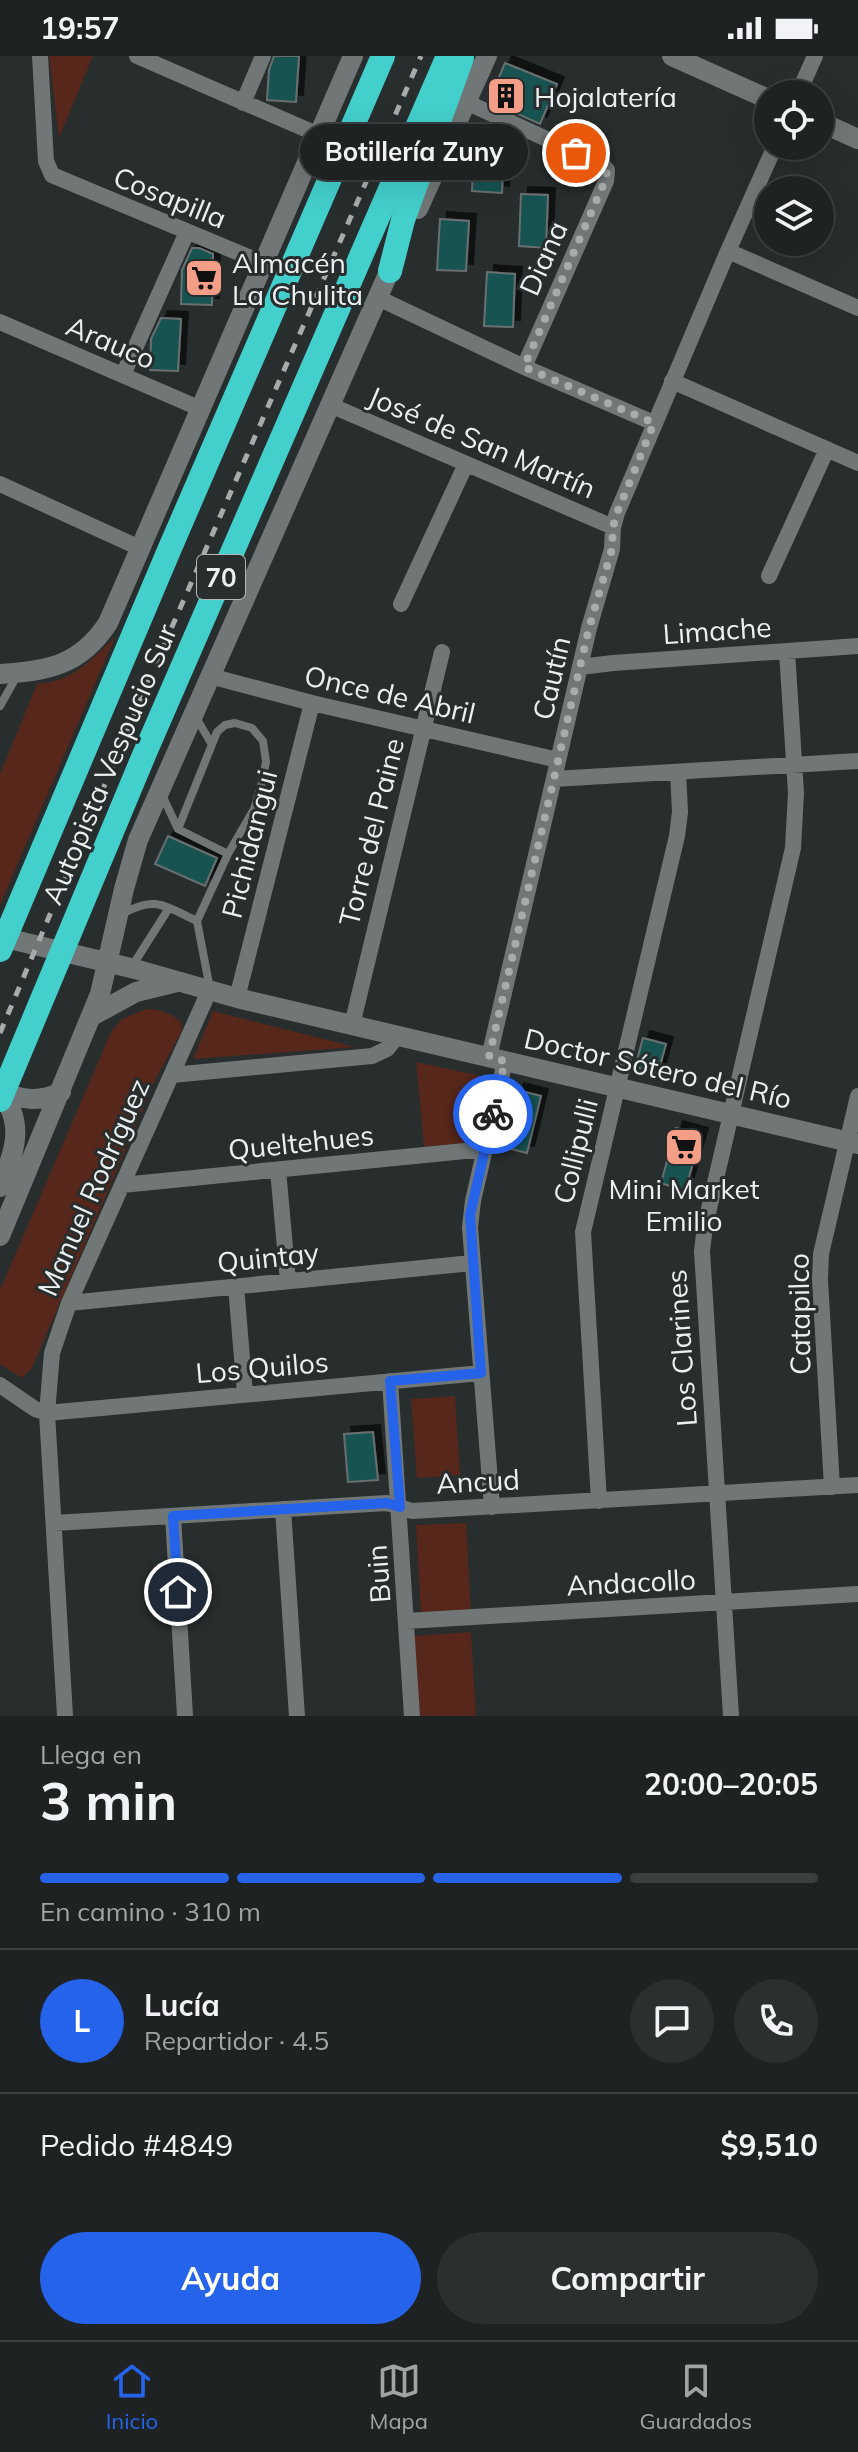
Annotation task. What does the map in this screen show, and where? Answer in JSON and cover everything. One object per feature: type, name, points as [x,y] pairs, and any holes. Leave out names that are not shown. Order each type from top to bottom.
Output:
[{"type":"highway","name":"Autopista Vespucio Sur","points":[[3,941],[383,56]]},
{"type":"highway","name":"Autopista Vespucio Sur","points":[[0,1100],[144,755],[448,56]]},
{"type":"highway","points":[[390,271],[403,220],[463,56]]},
{"type":"main road","points":[[9,673],[32,672],[59,665],[84,651],[95,641],[114,613],[353,56]]},
{"type":"main road","points":[[0,1236],[92,1016],[109,962],[138,840],[487,56]]},
{"type":"main road","points":[[672,56],[754,93]]},
{"type":"main road","points":[[834,128],[858,139]]},
{"type":"main road","name":"Doctor Sótero del Río","points":[[3,941],[84,956],[237,998],[852,1143]]},
{"type":"main road","points":[[92,1016],[136,992],[183,981]]},
{"type":"main road","points":[[0,1091],[25,1099],[45,1099],[61,1092]]},
{"type":"main road","points":[[0,1091],[11,1108],[15,1122],[15,1149],[0,1187]]},
{"type":"street","name":"Cosapilla","points":[[40,56],[46,161],[49,171],[56,178],[263,263]]},
{"type":"street","points":[[137,56],[319,135]]},
{"type":"street","points":[[243,103],[263,56]]},
{"type":"street","points":[[804,80],[815,56]]},
{"type":"street","name":"Diana","points":[[466,102],[601,164],[607,170],[606,181],[524,367]]},
{"type":"street","name":"Cautín","points":[[492,1507],[470,1215],[485,1149],[497,1059],[554,779],[612,549],[613,527],[654,423],[769,160]]},
{"type":"street","points":[[123,375],[187,232]]},
{"type":"street","points":[[728,251],[858,308]]},
{"type":"street","points":[[378,298],[524,367],[654,423]]},
{"type":"street","name":"Arauco","points":[[0,322],[201,409]]},
{"type":"street","points":[[672,381],[858,463]]},
{"type":"street","name":"José de San Martín","points":[[330,405],[613,527]]},
{"type":"street","points":[[769,576],[827,449]]},
{"type":"street","points":[[401,604],[466,464]]},
{"type":"street","points":[[0,484],[142,549]]},
{"type":"street","name":"Limache","points":[[580,667],[858,646]]},
{"type":"street","name":"Los Clarines","points":[[731,1716],[702,1251],[705,1226],[793,848],[795,765],[787,651]]},
{"type":"street","name":"Torre del Paine","points":[[352,1025],[442,652]]},
{"type":"street","name":"Once de Abril","points":[[210,676],[558,760]]},
{"type":"street","name":"Pichidangui","points":[[237,998],[312,703]]},
{"type":"street","points":[[554,779],[858,761]]},
{"type":"street","name":"Collipulli","points":[[599,1501],[582,1243],[584,1222],[677,836],[680,812],[678,772]]},
{"type":"street","name":"Manuel Rodríguez","points":[[65,1716],[47,1413],[52,1353],[69,1303],[210,989]]},
{"type":"street","points":[[172,1075],[372,1056],[387,1049],[398,1035]]},
{"type":"street","name":"Catapilco","points":[[832,1487],[820,1267],[825,1230],[852,1143],[858,1096]]},
{"type":"street","name":"Queltehues","points":[[122,1185],[485,1149]]},
{"type":"street","points":[[278,1170],[288,1281]]},
{"type":"street","name":"Quintay","points":[[69,1303],[472,1263]]},
{"type":"street","points":[[236,1286],[245,1394]]},
{"type":"street","name":"Los Quilos","points":[[47,1413],[481,1373]]},
{"type":"street","name":"Buin","points":[[390,1381],[412,1716]]},
{"type":"street","points":[[0,1385],[35,1409],[47,1413]]},
{"type":"street","name":"Ancud","points":[[54,1523],[387,1503],[412,1511],[858,1485]]},
{"type":"street","points":[[283,1509],[297,1716]]},
{"type":"street","points":[[173,1516],[185,1716]]},
{"type":"street","name":"Andacollo","points":[[407,1621],[858,1594]]},
{"type":"lane","points":[[0,706],[9,673]]},
{"type":"lane","points":[[194,714],[211,743]]},
{"type":"lane","points":[[178,829],[211,743],[222,727],[240,723],[258,733],[266,762],[258,800],[228,854],[197,921],[210,989]]},
{"type":"lane","points":[[160,791],[178,829],[228,854]]},
{"type":"lane","points":[[118,917],[143,904],[155,903],[197,921]]},
{"type":"lane","points":[[131,968],[169,908]]},
{"type":"shaded area","points":[[49,56],[93,56],[59,138]]},
{"type":"shaded area","points":[[115,637],[0,905],[0,774],[37,684],[71,674]]},
{"type":"shaded area","points":[[146,1009],[173,1016],[181,1022],[182,1031],[157,1076],[32,1368],[22,1378],[0,1364],[0,1290],[111,1032],[122,1019]]},
{"type":"shaded area","points":[[213,1011],[355,1047],[193,1059]]},
{"type":"shaded area","points":[[416,1062],[486,1077],[472,1142],[424,1147]]},
{"type":"shaded area","points":[[455,1396],[460,1475],[417,1478],[411,1399]]},
{"type":"shaded area","points":[[466,1523],[471,1610],[421,1613],[416,1525]]},
{"type":"shaded area","points":[[471,1632],[476,1716],[419,1716],[414,1636]]},
{"type":"building","points":[[274,56],[299,56],[296,102],[267,100],[269,70]]},
{"type":"building","points":[[505,63],[557,84],[540,124],[489,101]]},
{"type":"building","points":[[474,140],[504,141],[502,193],[472,191]]},
{"type":"building","points":[[521,194],[548,195],[546,248],[519,246]]},
{"type":"building","points":[[440,219],[469,221],[466,271],[437,270]]},
{"type":"building","points":[[192,248],[213,254],[212,305],[181,304],[182,270]]},
{"type":"building","points":[[487,272],[515,274],[513,327],[484,326]]},
{"type":"building","points":[[161,318],[181,319],[178,371],[150,370],[151,339]]},
{"type":"building","points":[[168,836],[217,858],[205,886],[155,864]]},
{"type":"building","points":[[643,1038],[666,1044],[658,1073],[635,1067]]},
{"type":"building","points":[[517,1090],[541,1096],[527,1153],[503,1147]]},
{"type":"building","points":[[676,1128],[701,1135],[685,1191],[661,1183]]},
{"type":"building","points":[[373,1432],[378,1480],[348,1482],[344,1434]]},
{"type":"railway","points":[[0,1033],[151,675],[421,56]]},
{"type":"way so far","points":[[493,1114],[505,1061],[489,1057],[589,628],[612,549],[613,527],[654,423],[524,367],[607,176],[607,170],[601,164],[576,153]]},
{"type":"place","name":"Hojalatería","points":[[506,96]]},
{"type":"place","name":"Botillería Zuny","points":[[576,153]]},
{"type":"place","name":"Almacén La Chulita","points":[[204,278]]},
{"type":"place","name":"Mini Market Emilio","points":[[684,1147]]},
{"type":"route","points":[[178,1592],[173,1516],[387,1503],[400,1507],[390,1381],[481,1373],[470,1215],[493,1114]]}]
